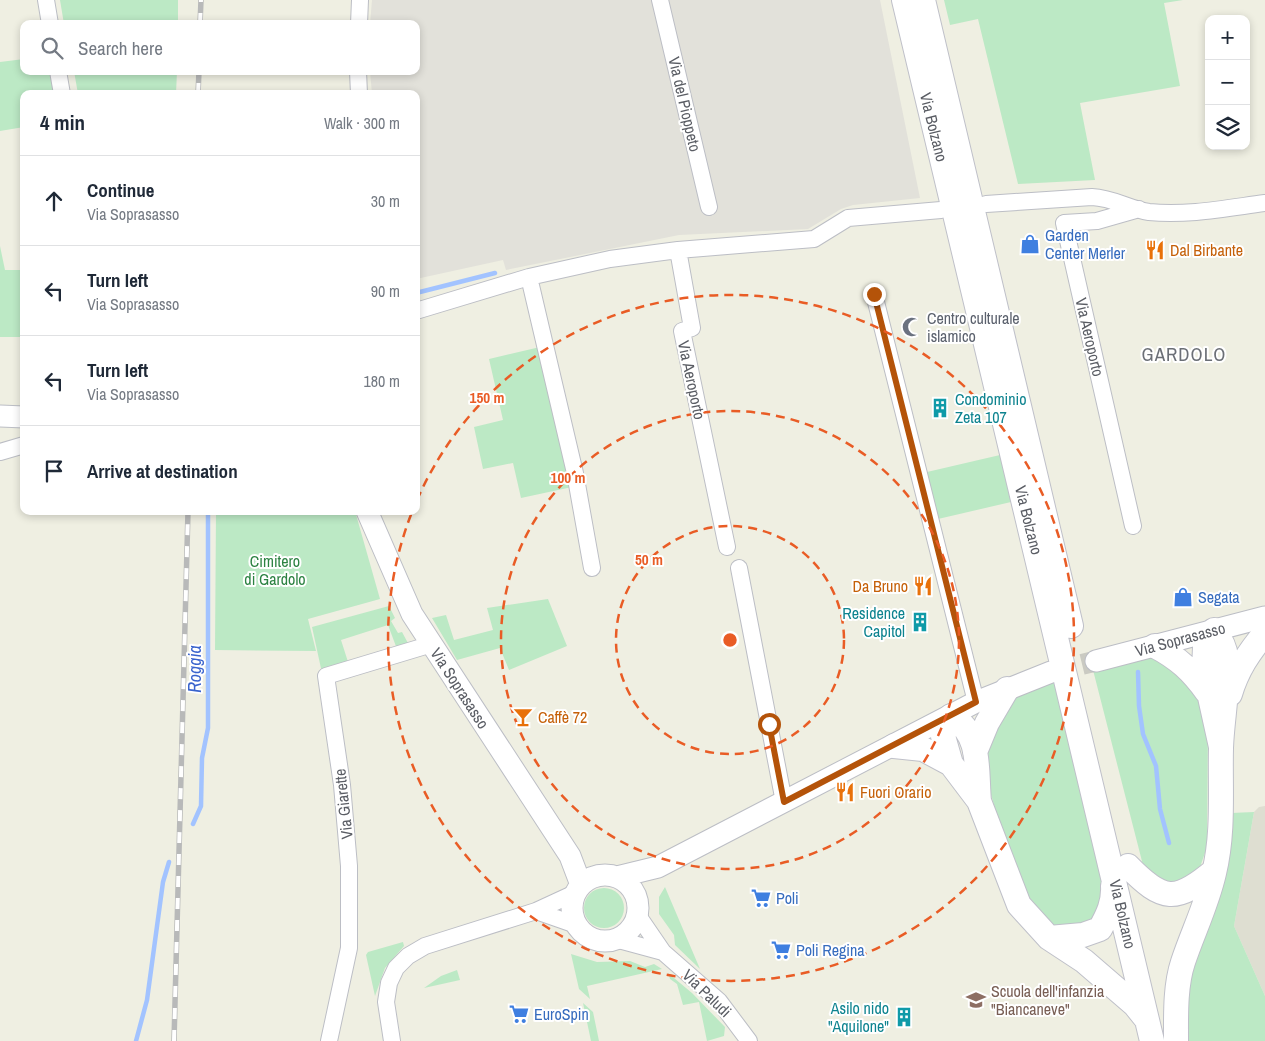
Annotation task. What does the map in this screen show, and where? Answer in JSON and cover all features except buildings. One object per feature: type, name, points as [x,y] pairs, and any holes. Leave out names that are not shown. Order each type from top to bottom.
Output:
[{"type":"main road","name":"Via Bolzano","points":[[904,0],[1120,866],[1168,1041]]},
{"type":"main road","name":"Via Bolzano","points":[[923,0],[1120,866],[1150,1031]]},
{"type":"main road","points":[[1214,630],[1206,647],[1204,670],[1207,692],[1221,747]]},
{"type":"main road","points":[[1176,1041],[1176,1018],[1182,964],[1201,917],[1214,871],[1222,806],[1221,747],[1225,710],[1226,657],[1221,641],[1214,630]]},
{"type":"main road","points":[[1225,710],[1236,675],[1251,650],[1265,633]]},
{"type":"main road","points":[[1155,646],[1175,657],[1191,670],[1207,692]]},
{"type":"main road","points":[[975,752],[987,723],[1007,689]]},
{"type":"main road","points":[[979,802],[975,752],[970,732],[962,722],[951,716],[943,736],[951,764],[979,802],[1019,905],[1049,938],[1084,961],[1135,1005],[1150,1031]]},
{"type":"main road","points":[[894,746],[922,749],[951,764]]},
{"type":"main road","points":[[1049,938],[1082,935],[1100,929],[1108,914],[1120,866],[1163,894],[1178,895],[1193,889],[1214,871]]},
{"type":"street","points":[[46,0],[49,20]]},
{"type":"street","points":[[359,20],[360,0]]},
{"type":"street","name":"Via del Pioppeto","points":[[660,0],[709,207]]},
{"type":"street","points":[[59,75],[61,90]]},
{"type":"street","points":[[358,75],[359,90]]},
{"type":"street","name":"Via Aeroporto","points":[[986,204],[1092,197],[1106,198],[1139,209],[1175,214],[1265,204]]},
{"type":"street","name":"Via Aeroporto","points":[[1133,526],[1064,223],[1097,221],[1139,209]]},
{"type":"street","points":[[420,310],[529,277],[610,259],[678,250],[814,239],[848,218],[941,210]]},
{"type":"street","name":"Via Aeroporto","points":[[678,250],[692,328],[682,331],[727,548]]},
{"type":"street","points":[[529,277],[574,473],[592,568]]},
{"type":"street","points":[[874,294],[976,702]]},
{"type":"street","points":[[0,416],[20,417]]},
{"type":"street","points":[[0,452],[20,446]]},
{"type":"street","name":"Via Soprasasso","points":[[368,515],[378,541],[412,614],[570,856],[593,883]]},
{"type":"street","points":[[739,568],[784,802]]},
{"type":"street","name":"Via Soprasasso","points":[[1096,661],[1265,617]]},
{"type":"street","name":"Via Giarette","points":[[330,1041],[349,948],[349,894],[342,786],[326,676],[432,644]]},
{"type":"street","points":[[392,1041],[386,1002],[389,983],[396,968],[408,956],[425,946],[536,911],[593,883],[658,867],[976,702],[1051,672]]},
{"type":"street","points":[[536,911],[576,925],[593,939],[615,939],[630,930],[636,905],[658,867]]},
{"type":"street","name":"Via Soprasasso","points":[[576,925],[572,915],[572,904],[593,883],[626,883],[636,905]]},
{"type":"street","name":"Via Paludi","points":[[636,905],[664,952],[719,1001],[746,1040]]},
{"type":"street","name":"Via Paludi","points":[[615,939],[664,952]]},
{"type":"shaded area","points":[[372,0],[880,0],[920,198],[853,205],[841,209],[808,229],[679,235],[506,270],[503,260],[420,278],[420,90],[372,90],[370,75],[420,75],[420,20],[370,20]]},
{"type":"shaded area","points":[[1265,806],[1265,996],[1234,926],[1254,812],[1259,807]]},
{"type":"green space","points":[[60,0],[178,0],[178,20],[63,20]]},
{"type":"green space","points":[[944,0],[1183,0],[1164,3],[1180,86],[1080,103],[1095,180],[1018,184],[978,19],[950,25]]},
{"type":"green space","points":[[20,60],[20,75],[54,75],[56,90],[20,90],[20,128],[0,131],[0,62]]},
{"type":"green space","points":[[75,75],[177,75],[176,90],[77,90]]},
{"type":"green space","points":[[0,246],[5,270],[20,270],[20,337],[0,337]]},
{"type":"green space","points":[[540,347],[572,487],[521,498],[513,463],[483,469],[474,427],[503,420],[489,359]]},
{"type":"green space","points":[[1000,455],[1011,502],[938,519],[927,472]]},
{"type":"green space","name":"Cimitero di Gardolo","points":[[216,515],[356,515],[380,599],[308,619],[316,651],[215,650]]},
{"type":"green space","points":[[548,599],[567,646],[509,670],[500,648],[457,660],[432,618],[446,615],[454,640],[493,630],[487,608]]},
{"type":"green space","points":[[389,606],[395,618],[391,621],[398,633],[402,632],[409,645],[397,649],[388,625],[341,640],[349,665],[322,673],[312,627]]},
{"type":"green space","points":[[1154,654],[1203,698],[1208,725],[1207,847],[1198,873],[1170,883],[1159,879],[1144,869],[1093,670]]},
{"type":"green space","points":[[1057,678],[1106,877],[1099,909],[1090,920],[1073,930],[1049,924],[1029,905],[996,812],[979,752],[1010,696]]},
{"type":"green space","points":[[1254,812],[1234,926],[1265,996],[1265,1041],[1182,1041],[1186,997],[1231,813]]},
{"type":"green space","points":[[665,887],[700,969],[675,945],[674,935],[659,914],[659,897]]},
{"type":"green space","points":[[608,888],[615,891],[621,897],[624,908],[623,916],[615,925],[608,928],[600,928],[593,925],[585,916],[584,904],[587,897],[596,889]]},
{"type":"green space","points":[[403,942],[404,946],[385,968],[375,996],[366,955],[368,952]]},
{"type":"green space","points":[[571,954],[597,962],[630,961],[645,967],[654,964],[662,969],[587,986],[590,999],[579,989]]},
{"type":"green space","points":[[457,970],[460,980],[424,988],[441,976]]},
{"type":"green space","points":[[668,973],[692,993],[725,1027],[724,1036],[707,1041],[699,1002],[683,1005],[677,984],[670,979]]},
{"type":"green space","points":[[583,1003],[593,1012],[599,1041],[591,1041]]},
{"type":"waterway","name":"Roggia","points":[[420,292],[495,273]]},
{"type":"waterway","name":"Roggia","points":[[193,824],[201,806],[202,758],[208,728],[208,515]]},
{"type":"waterway","points":[[1138,672],[1139,706],[1143,734],[1156,766],[1160,809],[1169,843]]},
{"type":"waterway","name":"Roggia","points":[[136,1041],[147,1000],[163,882],[169,862]]},
{"type":"tunnel","points":[[1051,672],[1096,661]]},
{"type":"railway","points":[[200,20],[201,0]]},
{"type":"railway","points":[[198,90],[199,75]]},
{"type":"railway","points":[[174,1041],[188,515]]},
{"type":"place","name":"Garden Center Merler","points":[[1030,244]]},
{"type":"place","name":"Dal Birbante","points":[[1155,250]]},
{"type":"place","name":"Centro culturale islamico","points":[[912,327]]},
{"type":"place","name":"Condominio Zeta 107","points":[[940,408]]},
{"type":"place","name":"Da Bruno","points":[[923,586]]},
{"type":"place","name":"Segata","points":[[1183,597]]},
{"type":"place","name":"Residence Capitol","points":[[920,622]]},
{"type":"place","name":"Caffè 72","points":[[523,717]]},
{"type":"place","name":"Fuori Orario","points":[[845,792]]},
{"type":"place","name":"Poli","points":[[761,898]]},
{"type":"place","name":"Poli Regina","points":[[781,950]]},
{"type":"place","name":"Scuola dell'infanzia \"Biancaneve\"","points":[[976,1000]]},
{"type":"place","name":"EuroSpin","points":[[519,1014]]},
{"type":"place","name":"Asilo nido \"Aquilone\"","points":[[904,1017]]},
{"type":"district","name":"GARDOLO","points":[[1184,354]]},
{"type":"route","points":[[769,724],[784,802],[976,702],[874,294]]}]
